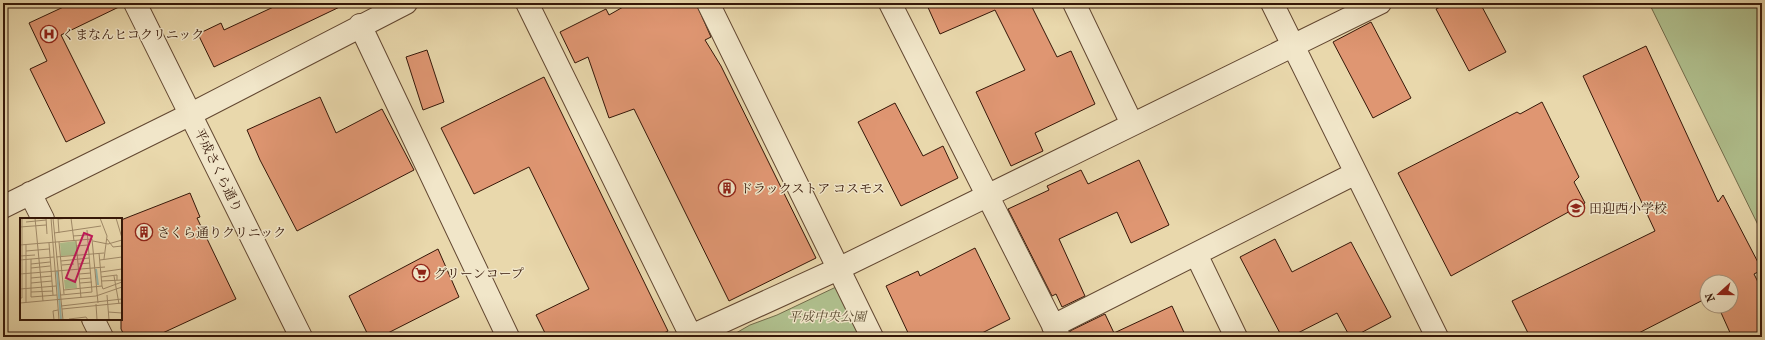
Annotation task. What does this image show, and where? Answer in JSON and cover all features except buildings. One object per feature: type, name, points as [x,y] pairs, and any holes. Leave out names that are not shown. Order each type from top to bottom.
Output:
[{"type":"street","name":"平成さくら通り","points":[[135,3],[192,114],[301,337]]},
{"type":"street","points":[[3,207],[192,114],[360,25],[406,3]]},
{"type":"street","points":[[527,3],[690,337],[838,269],[1380,3]]},
{"type":"street","points":[[708,3],[872,337]]},
{"type":"street","points":[[890,3],[986,196],[1056,331],[1196,254],[1356,173]]},
{"type":"street","points":[[1074,3],[1132,124]]},
{"type":"street","points":[[1272,3],[1437,337]]},
{"type":"street","points":[[360,25],[508,337]]},
{"type":"street","points":[[30,193],[42,218]]},
{"type":"street","points":[[1196,254],[1236,337]]},
{"type":"street","points":[[94,320],[102,337]]},
{"type":"green space","points":[[1649,3],[1762,3],[1762,233]]},
{"type":"green space","name":"平成中央公園","points":[[836,287],[862,337],[729,337],[750,325],[777,315]]},
{"type":"place","name":"くまなんヒコクリニック","points":[[49,34]]},
{"type":"place","name":"ドラックストア コスモス","points":[[727,188]]},
{"type":"place","name":"田迎西小学校","points":[[1576,208]]},
{"type":"place","name":"さくら通りクリニック","points":[[144,232]]},
{"type":"place","name":"グリーンコープ","points":[[421,273]]}]
